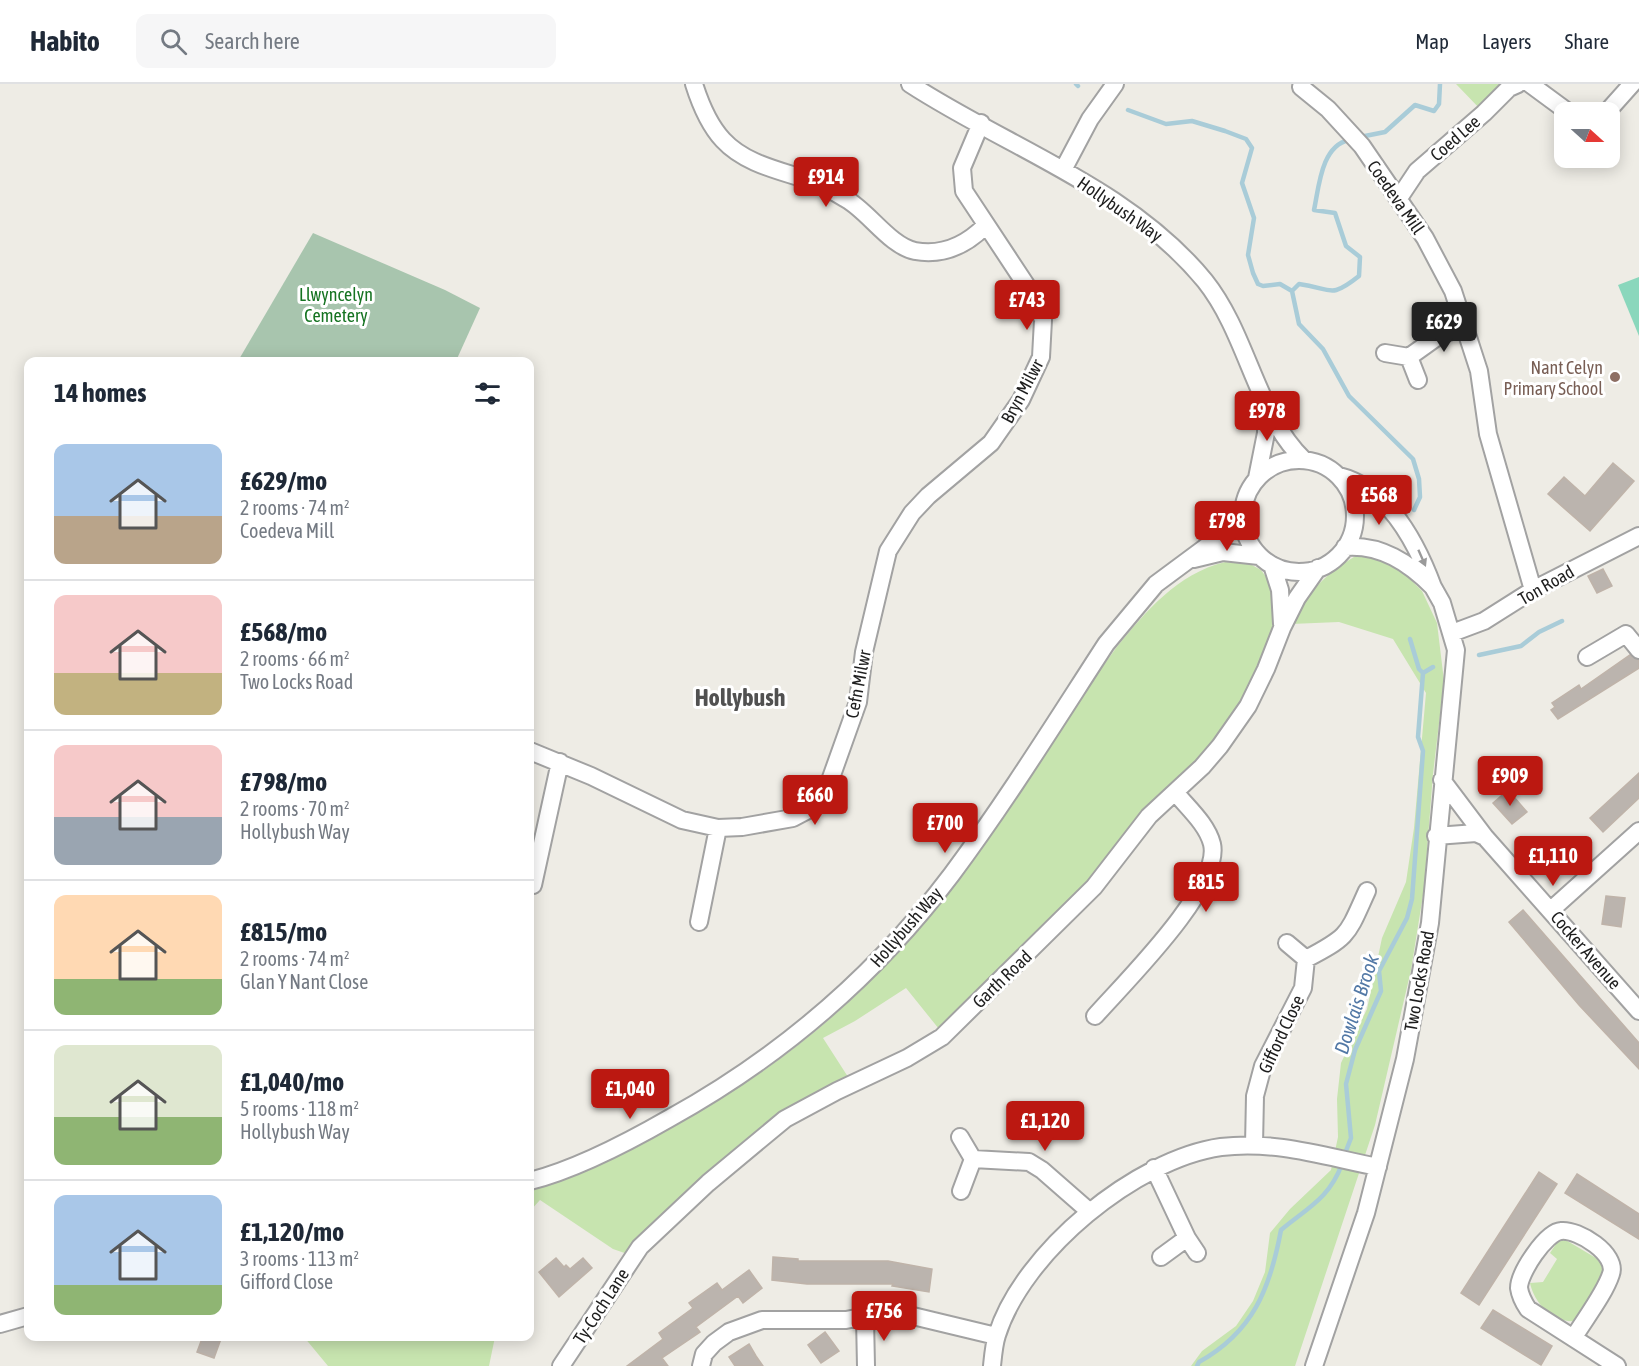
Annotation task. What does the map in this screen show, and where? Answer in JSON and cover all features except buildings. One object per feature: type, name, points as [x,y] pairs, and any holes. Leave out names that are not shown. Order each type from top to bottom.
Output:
[{"type":"street","points":[[694,84],[712,124],[724,141],[747,159],[817,183],[849,201],[912,251],[949,250],[966,243],[985,226]]},
{"type":"street","name":"Hollybush Way","points":[[910,84],[1063,170],[1141,220],[1165,240],[1205,281],[1233,324],[1283,435],[1304,460],[1318,463],[1338,475]]},
{"type":"street","points":[[1063,170],[1090,119],[1115,84]]},
{"type":"street","name":"Coed Lee","points":[[1399,198],[1417,171],[1484,113],[1509,87],[1518,84]]},
{"type":"street","points":[[1530,84],[1554,102]]},
{"type":"street","points":[[1616,102],[1632,84]]},
{"type":"street","name":"Coedeva Mill","points":[[1300,87],[1347,129],[1362,146],[1425,238],[1453,291],[1479,371],[1488,434],[1533,590]]},
{"type":"street","name":"Bryn Milwr","points":[[899,530],[927,496],[982,451],[1004,426],[1021,400],[1041,357],[1044,320],[1036,300],[964,191],[962,179],[967,153],[981,123]]},
{"type":"street","points":[[1385,353],[1409,357],[1437,337],[1465,325]]},
{"type":"street","points":[[1409,357],[1418,380]]},
{"type":"street","name":"Hollybush Way","points":[[534,1179],[644,1133],[722,1089],[792,1038],[855,984],[902,935],[952,874],[1106,644],[1151,589],[1214,541],[1243,511],[1248,490],[1257,478],[1266,433],[1265,399]]},
{"type":"street","points":[[1257,478],[1284,461],[1304,460]]},
{"type":"street","points":[[1318,568],[1334,559],[1345,547],[1353,530],[1354,507],[1351,495],[1338,475]]},
{"type":"street","name":"Two Locks Road","points":[[1314,1366],[1366,1213],[1420,987],[1430,923],[1436,836],[1456,650],[1452,633],[1421,554],[1392,514],[1366,488],[1338,475]]},
{"type":"street","points":[[1243,511],[1246,536],[1265,560]]},
{"type":"street","name":"Cefn Milwr","points":[[534,752],[560,762],[682,820],[718,828],[742,827],[793,818],[812,808],[826,789],[858,702],[873,609],[888,551],[899,530]]},
{"type":"street","name":"Ton Road","points":[[1452,633],[1484,621],[1533,590],[1639,536]]},
{"type":"street","name":"Two Locks Road","points":[[1345,547],[1361,546],[1386,553],[1411,567],[1434,587]]},
{"type":"street","name":"Hollybush Way","points":[[1184,562],[1223,552],[1265,560],[1290,571],[1318,568]]},
{"type":"street","name":"Garth Road","points":[[1265,560],[1280,590],[1282,628]]},
{"type":"street","name":"Garth Road","points":[[640,1247],[708,1183],[785,1119],[907,1058],[942,1037],[1094,887],[1149,816],[1202,767],[1248,706],[1297,598],[1318,568]]},
{"type":"street","points":[[1587,657],[1626,634],[1639,650]]},
{"type":"street","points":[[534,880],[560,762]]},
{"type":"street","name":"Cocker Avenue","points":[[1442,780],[1485,837],[1639,1011]]},
{"type":"street","points":[[1095,1016],[1119,1001],[1182,916],[1204,881],[1212,862],[1212,847],[1208,834],[1175,792]]},
{"type":"street","points":[[699,922],[718,828]]},
{"type":"street","points":[[1551,910],[1639,831]]},
{"type":"street","points":[[1436,836],[1476,833],[1485,837]]},
{"type":"street","points":[[1287,943],[1306,959],[1336,943],[1348,933],[1367,891]]},
{"type":"street","name":"Gifford Close","points":[[1254,1145],[1255,1096],[1263,1066],[1303,988],[1306,959]]},
{"type":"street","points":[[960,1137],[973,1159]]},
{"type":"street","points":[[992,1366],[996,1336],[1008,1307],[1026,1280],[1048,1253],[1090,1212],[1154,1167],[1189,1153],[1222,1147],[1254,1145],[1309,1151],[1378,1167]]},
{"type":"street","points":[[961,1191],[973,1159]]},
{"type":"street","points":[[973,1159],[1029,1162],[1042,1170],[1090,1212]]},
{"type":"street","points":[[1154,1167],[1187,1238],[1197,1254]]},
{"type":"street","points":[[1574,1337],[1612,1273],[1611,1260],[1605,1252],[1573,1233],[1561,1231],[1550,1235],[1523,1274],[1519,1287],[1528,1309],[1574,1337],[1608,1364]]},
{"type":"street","points":[[1161,1257],[1187,1238]]},
{"type":"street","name":"Ty-Coch Lane","points":[[561,1366],[640,1247]]},
{"type":"street","points":[[701,1366],[704,1354],[714,1343],[729,1332],[762,1320],[865,1318],[892,1311],[996,1336]]},
{"type":"street","points":[[0,1324],[24,1317]]},
{"type":"street","points":[[865,1318],[866,1366]]},
{"type":"green space","points":[[1456,84],[1507,84],[1482,111]]},
{"type":"green space","name":"Llwyncelyn Cemetery","points":[[313,233],[445,290],[480,308],[458,357],[240,357]]},
{"type":"green space","points":[[1639,277],[1639,336],[1618,285]]},
{"type":"green space","points":[[1359,554],[1382,559],[1406,575],[1422,591],[1437,623],[1444,681],[1433,774],[1424,889],[1411,970],[1375,1125],[1295,1366],[1191,1366],[1202,1351],[1236,1326],[1253,1301],[1265,1272],[1270,1233],[1290,1209],[1331,1170],[1338,1137],[1337,1099],[1341,1063],[1367,1009],[1382,938],[1406,882],[1414,828],[1426,693],[1393,639],[1339,622],[1291,624],[1304,601],[1319,583]]},
{"type":"green space","points":[[1225,562],[1250,564],[1261,570],[1272,585],[1277,628],[1245,703],[1205,752],[1068,904],[943,1034],[906,988],[855,1021],[823,1038],[850,1080],[722,1174],[639,1258],[613,1249],[540,1200],[534,1207],[534,1187],[627,1149],[720,1099],[806,1039],[846,1004],[897,953],[921,923],[1127,634],[1177,585],[1208,568]]},
{"type":"green space","points":[[1564,1239],[1601,1261],[1603,1268],[1600,1284],[1575,1321],[1559,1319],[1546,1310],[1536,1298],[1530,1283],[1543,1282],[1557,1259],[1550,1253],[1558,1241]]},
{"type":"green space","points":[[307,1341],[494,1341],[489,1366],[328,1366]]},
{"type":"waterway","points":[[1360,137],[1385,132],[1415,105],[1434,111],[1439,104],[1440,84]]},
{"type":"waterway","points":[[1128,110],[1166,124],[1192,121],[1246,139],[1252,148],[1242,183],[1254,218],[1248,255],[1253,273],[1258,284],[1263,286],[1280,284],[1292,291],[1299,324],[1323,349],[1349,396],[1413,459],[1419,479],[1420,497],[1414,510]]},
{"type":"waterway","points":[[1292,291],[1299,284],[1330,291],[1336,290],[1359,276],[1360,257],[1346,246],[1335,213],[1314,210],[1320,179],[1327,159],[1332,150],[1349,140]]},
{"type":"waterway","name":"Dowlais Brook","points":[[1479,655],[1521,646],[1539,632],[1562,621]]},
{"type":"waterway","name":"Dowlais Brook","points":[[1344,1156],[1351,1138],[1346,1084],[1355,1050],[1381,991],[1379,971],[1407,918],[1412,899],[1423,751],[1418,737],[1423,673],[1419,669],[1410,639]]},
{"type":"waterway","name":"Dowlais Brook","points":[[1423,673],[1433,667]]},
{"type":"waterway","name":"Dowlais Brook","points":[[1197,1366],[1199,1362],[1233,1337],[1246,1323],[1264,1290],[1277,1251],[1281,1230],[1324,1194],[1331,1186],[1342,1164]]},
{"type":"place","name":"Nant Celyn Primary School","points":[[1615,377]]},
{"type":"district","name":"Hollybush","points":[[740,697]]}]
